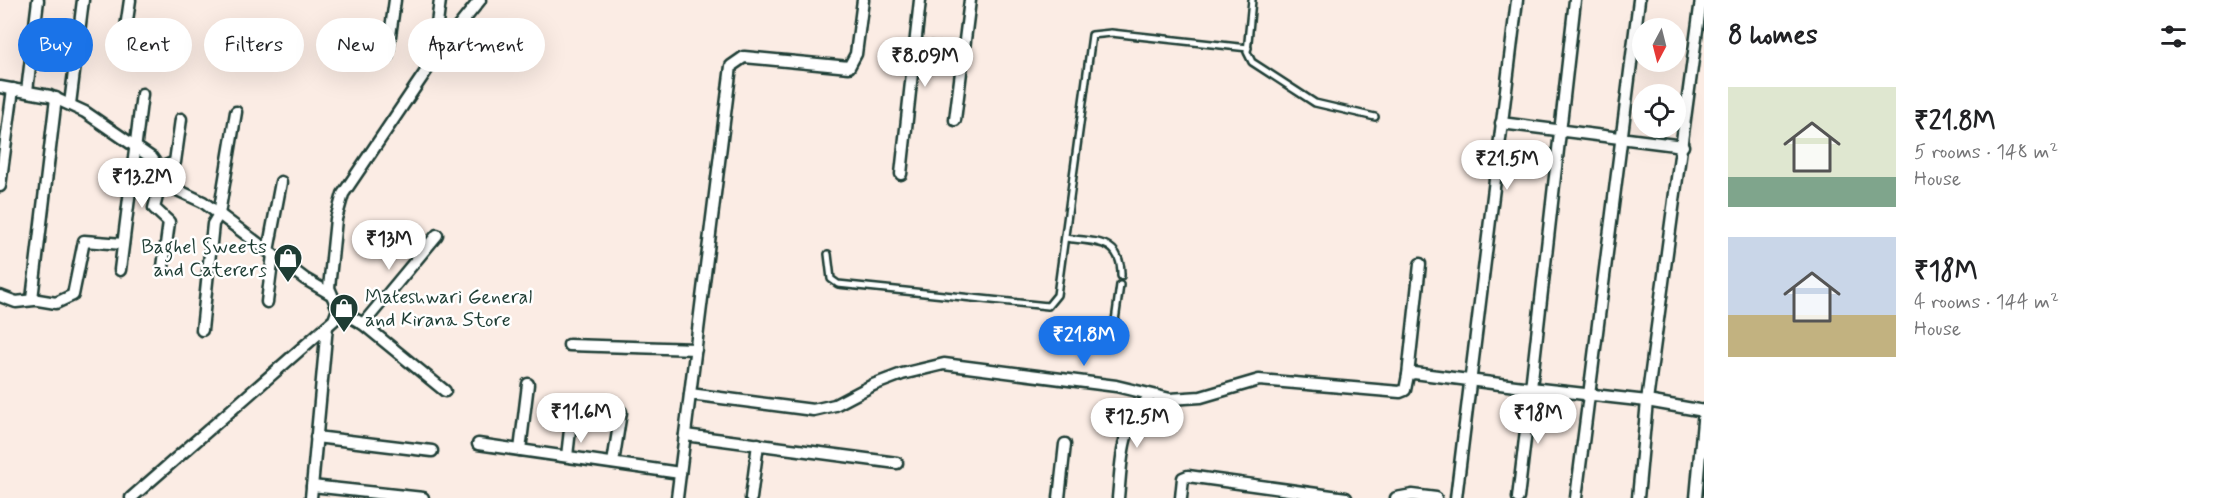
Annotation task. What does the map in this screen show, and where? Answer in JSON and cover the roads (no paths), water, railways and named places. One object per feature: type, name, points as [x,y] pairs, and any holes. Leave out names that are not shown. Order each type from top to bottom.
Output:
[{"type":"street","points":[[27,91],[38,0]]},
{"type":"street","points":[[70,104],[83,0]]},
{"type":"street","points":[[127,18],[130,0]]},
{"type":"street","points":[[392,18],[395,0]]},
{"type":"street","points":[[438,18],[440,0]]},
{"type":"street","points":[[466,18],[480,0]]},
{"type":"street","points":[[677,498],[731,66],[736,60],[744,57],[849,67],[856,54],[863,0]]},
{"type":"street","points":[[901,174],[920,0]]},
{"type":"street","points":[[955,120],[970,0]]},
{"type":"street","points":[[1456,498],[1517,0]]},
{"type":"street","points":[[1518,498],[1575,0]]},
{"type":"street","points":[[1576,498],[1587,395],[1639,0]]},
{"type":"street","points":[[1638,498],[1647,400],[1701,0]]},
{"type":"street","points":[[916,45],[963,52]]},
{"type":"street","points":[[328,293],[336,219],[343,194],[425,72]]},
{"type":"street","points":[[0,87],[56,98],[70,104],[135,145],[162,170],[173,188],[203,202],[313,285],[328,293],[338,309],[363,324],[445,391]]},
{"type":"street","points":[[0,186],[13,88]]},
{"type":"street","points":[[120,270],[142,94]]},
{"type":"street","points":[[34,300],[31,297],[38,232],[56,98]]},
{"type":"street","points":[[202,330],[213,224],[219,214],[236,112]]},
{"type":"street","points":[[163,267],[169,222],[154,208],[162,170],[175,162],[181,119]]},
{"type":"street","points":[[1501,123],[1683,146]]},
{"type":"street","points":[[267,302],[270,253],[281,182]]},
{"type":"street","points":[[363,324],[436,235]]},
{"type":"street","points":[[0,296],[16,302],[34,300],[62,303],[73,295],[84,241],[123,244]]},
{"type":"street","points":[[690,393],[794,410],[813,410],[836,405],[873,385],[902,374],[944,364],[1116,386],[1150,396],[1192,399],[1259,380],[1400,392],[1405,390],[1408,375],[1420,264]]},
{"type":"street","points":[[131,498],[327,326],[336,317],[338,309]]},
{"type":"street","points":[[310,498],[327,326]]},
{"type":"street","points":[[569,345],[696,349]]},
{"type":"street","points":[[1408,375],[1414,373],[1587,395],[1647,400],[1704,411],[1696,498]]},
{"type":"street","points":[[520,450],[528,384]]},
{"type":"street","points":[[1118,498],[1127,429],[1133,415],[1150,396]]},
{"type":"street","points":[[567,456],[573,404]]},
{"type":"street","points":[[613,463],[621,412]]},
{"type":"street","points":[[685,435],[897,463]]},
{"type":"street","points":[[316,437],[432,451]]},
{"type":"street","points":[[478,444],[680,473]]},
{"type":"street","points":[[751,498],[758,444]]},
{"type":"street","points":[[1059,498],[1065,444]]},
{"type":"street","points":[[1181,498],[1183,478],[1188,476],[1346,498]]},
{"type":"street","points":[[312,486],[423,498]]},
{"type":"street","points":[[1398,498],[1436,498]]},
{"type":"lane","points":[[1252,0],[1248,48],[1250,59],[1256,65],[1307,99],[1333,109],[1375,117]]},
{"type":"lane","points":[[828,254],[831,279],[838,284],[1048,306],[1056,295],[1092,36],[1100,32],[1248,48]]},
{"type":"lane","points":[[1065,238],[1102,243],[1111,248],[1120,260],[1120,276]]},
{"type":"lane","points":[[1114,321],[1120,285]]},
{"type":"place","name":"Baghel Sweets and Caterers","points":[[288,284]]},
{"type":"place","name":"Mateshwari General and Kirana Store","points":[[344,334]]}]
